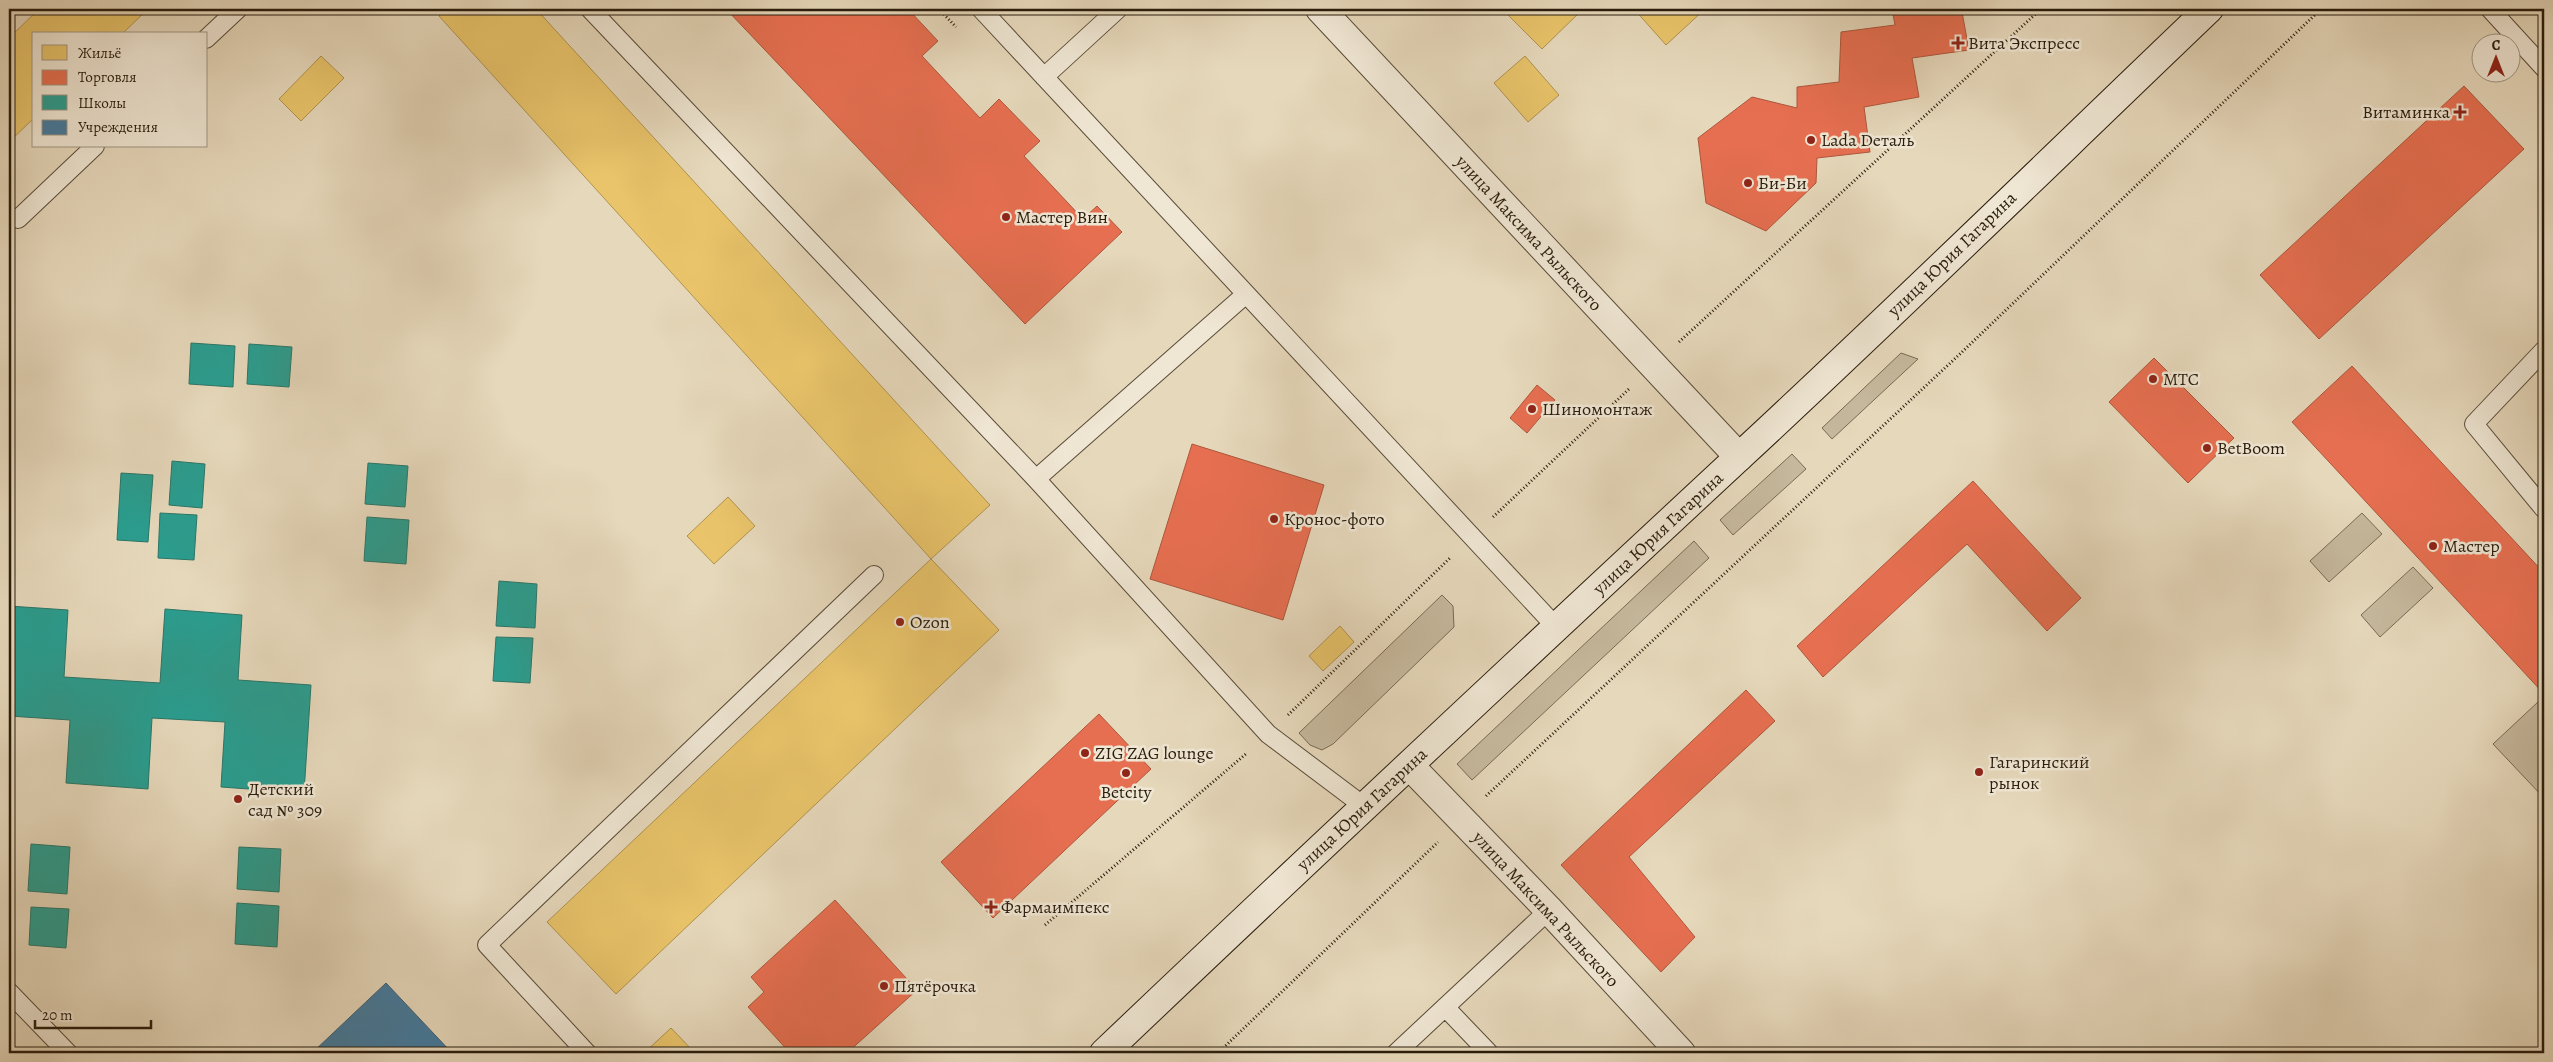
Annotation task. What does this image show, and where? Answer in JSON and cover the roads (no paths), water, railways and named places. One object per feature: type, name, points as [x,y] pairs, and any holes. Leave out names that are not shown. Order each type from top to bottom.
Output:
[{"type":"main road","name":"улица Максима Рыльского","points":[[1320,9],[1739,457]]},
{"type":"main road","name":"улица Юрия Гагарина","points":[[1104,1053],[1739,457],[2209,9]]},
{"type":"main road","name":"улица Максима Рыльского","points":[[1410,766],[1549,910],[1681,1053]]},
{"type":"lane","points":[[208,37],[238,9]]},
{"type":"lane","points":[[590,9],[1036,479],[1268,734],[1365,807]]},
{"type":"lane","points":[[980,9],[1557,628]]},
{"type":"lane","points":[[1044,77],[1118,9]]},
{"type":"lane","points":[[2490,9],[2544,68]]},
{"type":"lane","points":[[18,219],[93,148]]},
{"type":"lane","points":[[1036,479],[1246,294]]},
{"type":"lane","points":[[2544,350],[2474,424],[2544,509]]},
{"type":"lane","points":[[587,1053],[487,945],[874,575]]},
{"type":"lane","points":[[1396,1053],[1549,910]]},
{"type":"lane","points":[[9,992],[68,1053]]},
{"type":"lane","points":[[1445,1007],[1489,1053]]},
{"type":"place","name":"Вита Экспресс","points":[[1958,43]]},
{"type":"place","name":"Витаминка","points":[[2460,112]]},
{"type":"place","name":"Lada Dеталь","points":[[1811,140]]},
{"type":"place","name":"Би-Би","points":[[1748,183]]},
{"type":"place","name":"Мастер Вин","points":[[1006,217]]},
{"type":"place","name":"МТС","points":[[2153,379]]},
{"type":"place","name":"Шиномонтаж","points":[[1532,409]]},
{"type":"place","name":"BetBoom","points":[[2207,448]]},
{"type":"place","name":"Кронос-фото","points":[[1274,519]]},
{"type":"place","name":"Мастер","points":[[2433,546]]},
{"type":"place","name":"Ozon","points":[[900,622]]},
{"type":"place","name":"ZIG ZAG lounge","points":[[1085,753]]},
{"type":"place","name":"Гагаринский рынок","points":[[1979,772]]},
{"type":"place","name":"Betcity","points":[[1126,773]]},
{"type":"place","name":"Детский сад № 309","points":[[238,799]]},
{"type":"place","name":"Фармаимпекс","points":[[991,907]]},
{"type":"place","name":"Пятёрочка","points":[[884,986]]}]
